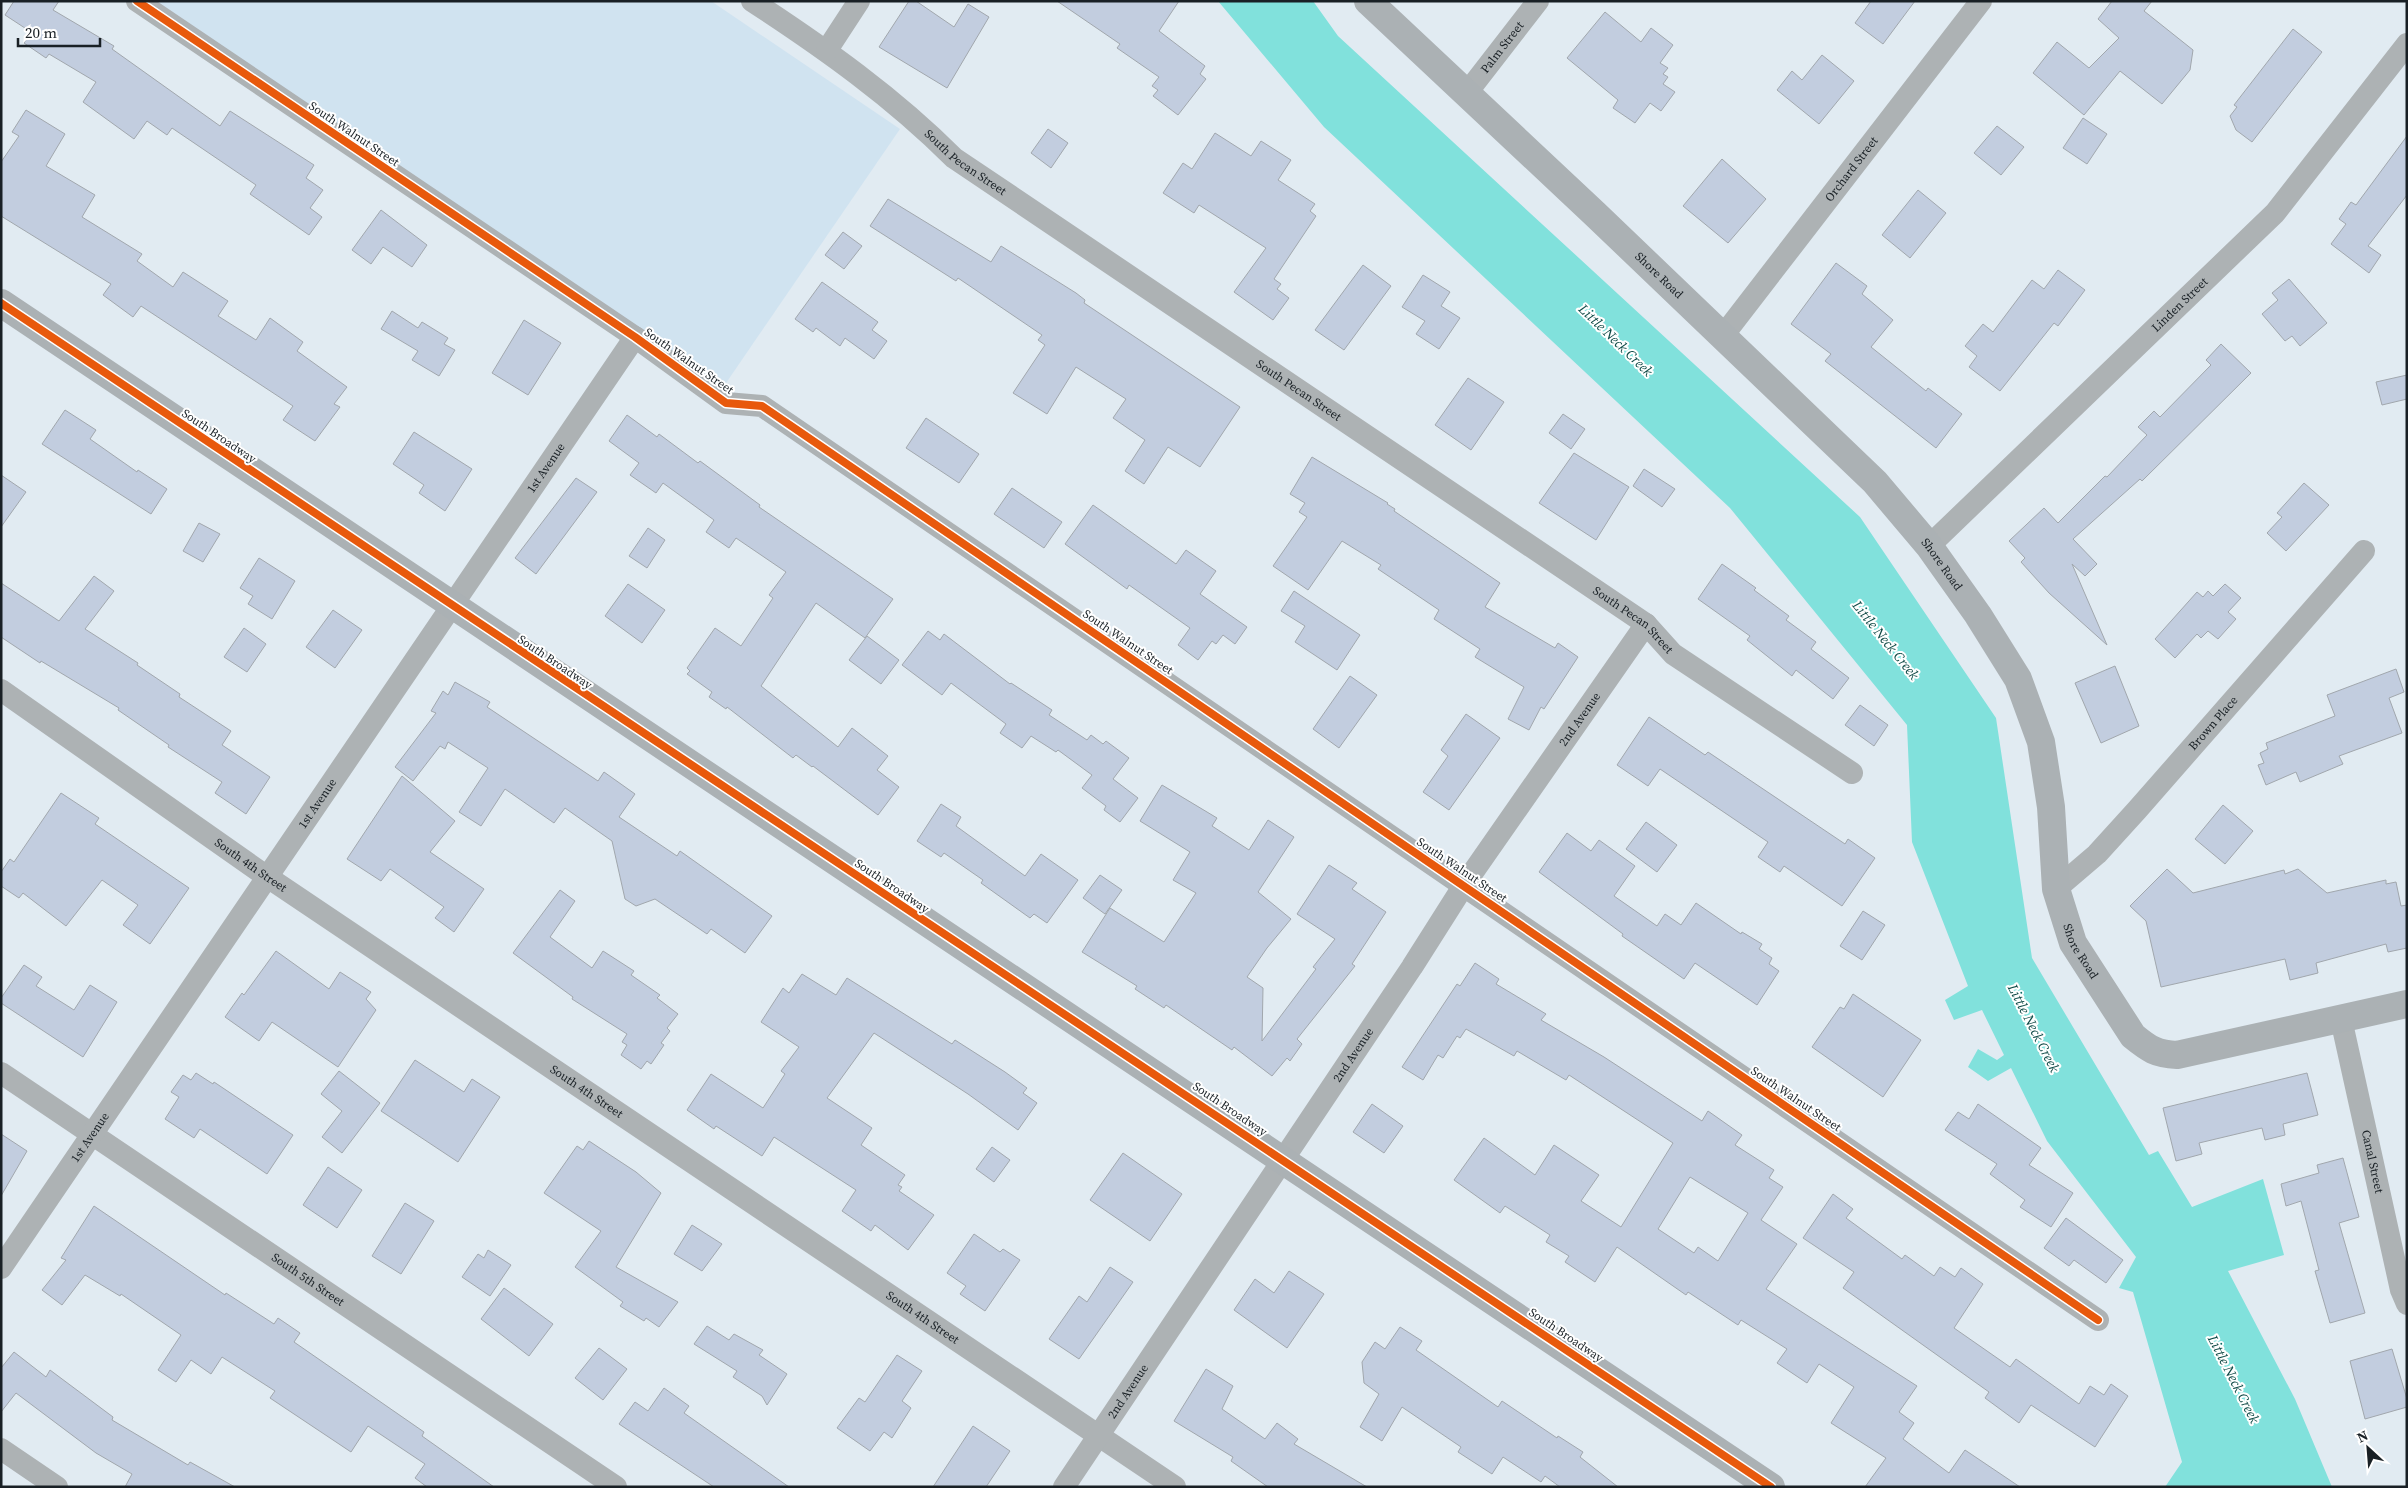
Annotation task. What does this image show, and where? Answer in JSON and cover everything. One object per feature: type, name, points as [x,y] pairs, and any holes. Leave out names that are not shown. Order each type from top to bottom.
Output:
[{"type":"street","name":"South Walnut Street","points":[[137,1],[635,337],[726,403],[762,406],[2098,1320]]},
{"type":"street","name":"South Pecan Street","points":[[752,1],[827,50],[920,124],[954,158],[1646,624],[1673,654],[1852,773]]},
{"type":"street","points":[[827,50],[859,1]]},
{"type":"street","name":"Shore Road","points":[[1368,1],[1875,482],[1929,546],[1978,615],[2018,679],[2041,742],[2051,807],[2056,889],[2073,943],[2133,1036],[2147,1048],[2161,1054],[2177,1054],[2407,1004]]},
{"type":"street","name":"Palm Street","points":[[1466,94],[1538,1]]},
{"type":"street","name":"Orchard Street","points":[[1722,337],[1982,1]]},
{"type":"street","name":"Linden Street","points":[[1929,546],[2275,213],[2407,44]]},
{"type":"street","name":"South Broadway","points":[[1,303],[451,606],[1283,1158],[1771,1487]]},
{"type":"street","name":"1st Avenue","points":[[1,1268],[93,1135],[266,876],[635,337]]},
{"type":"street","name":"Brown Place","points":[[2056,889],[2097,854],[2364,551]]},
{"type":"street","name":"2nd Avenue","points":[[1064,1487],[1412,967],[1464,885],[1646,624]]},
{"type":"street","name":"South 4th Street","points":[[1,690],[266,876],[1175,1487]]},
{"type":"street","name":"Canal Street","points":[[2341,1019],[2401,1290],[2407,1304]]},
{"type":"street","name":"South 5th Street","points":[[1,1073],[616,1487]]},
{"type":"street","points":[[1,1449],[57,1487]]},
{"type":"shaded area","points":[[155,1],[711,1],[900,129],[724,386]]},
{"type":"water","name":"Little Neck Creek","points":[[1218,1],[1313,1],[1338,36],[1860,517],[1996,718],[2032,958],[2149,1155],[2158,1151],[2192,1207],[2263,1179],[2284,1255],[2228,1271],[2295,1399],[2332,1487],[2165,1487],[2182,1462],[2133,1292],[2119,1288],[2136,1257],[2047,1141],[2011,1068],[1988,1081],[1968,1067],[1978,1049],[1997,1060],[2004,1055],[1982,1010],[1954,1020],[1945,1000],[1968,986],[1912,842],[1907,725],[1730,508],[1324,127]]},
{"type":"building","points":[[14,1],[59,1],[53,10],[114,46],[112,49],[220,126],[230,111],[314,165],[306,178],[323,190],[310,208],[322,217],[309,235],[250,194],[256,185],[172,128],[167,135],[147,121],[134,139],[83,102],[96,82],[49,54],[46,58],[24,43],[31,32],[5,15]]},
{"type":"building","points":[[909,1],[916,1],[954,27],[968,4],[989,17],[947,88],[879,47]]},
{"type":"building","points":[[1057,1],[1179,1],[1159,31],[1205,66],[1200,74],[1206,79],[1178,115],[1153,96],[1158,90],[1152,86],[1159,77],[1117,48],[1120,44]]},
{"type":"building","points":[[1871,1],[1915,1],[1883,44],[1855,23]]},
{"type":"building","points":[[2112,1],[2152,1],[2144,11],[2193,50],[2190,70],[2162,104],[2120,71],[2084,115],[2033,73],[2057,42],[2089,68],[2119,38],[2098,19]]},
{"type":"building","points":[[1605,12],[1641,42],[1651,28],[1673,45],[1660,63],[1668,68],[1663,74],[1668,77],[1663,84],[1675,92],[1661,111],[1650,103],[1635,123],[1613,108],[1618,100],[1567,58]]},
{"type":"building","points":[[2293,29],[2322,52],[2252,142],[2236,130],[2230,116],[2237,107],[2234,105]]},
{"type":"building","points":[[1822,55],[1854,81],[1819,124],[1777,90],[1792,71],[1802,80]]},
{"type":"building","points":[[26,110],[65,134],[46,166],[95,195],[82,217],[142,254],[137,261],[173,287],[183,272],[228,301],[218,316],[256,340],[270,318],[303,342],[297,351],[347,387],[334,404],[340,407],[315,441],[283,420],[293,406],[141,306],[133,317],[103,295],[111,284],[1,216],[1,162],[19,136],[12,132]]},
{"type":"building","points":[[2083,118],[2107,134],[2087,164],[2063,148]]},
{"type":"building","points":[[1997,126],[2024,147],[2001,175],[1974,153]]},
{"type":"building","points":[[1048,129],[1068,143],[1051,168],[1031,153]]},
{"type":"building","points":[[1215,133],[1251,156],[1261,141],[1291,160],[1278,180],[1315,204],[1310,211],[1316,216],[1274,279],[1281,284],[1277,289],[1289,298],[1273,320],[1234,292],[1266,248],[1199,205],[1194,213],[1163,193],[1183,163],[1192,169]]},
{"type":"building","points":[[2407,136],[2407,195],[2368,246],[2381,255],[2369,273],[2331,244],[2346,224],[2339,219],[2351,202],[2356,205]]},
{"type":"building","points":[[1722,159],[1766,199],[1728,243],[1683,206]]},
{"type":"building","points":[[1918,190],[1946,213],[1910,258],[1882,235]]},
{"type":"building","points":[[888,199],[991,262],[1001,246],[1076,293],[1085,300],[1084,303],[1240,407],[1200,467],[1168,447],[1144,484],[1125,471],[1145,440],[1113,418],[1126,399],[1076,367],[1047,414],[1013,393],[1045,345],[1038,340],[1042,335],[958,278],[956,281],[870,226]]},
{"type":"building","points":[[381,210],[427,245],[412,267],[383,247],[371,264],[352,250]]},
{"type":"building","points":[[843,232],[862,246],[844,269],[825,255]]},
{"type":"building","points":[[1836,263],[1867,286],[1862,294],[1893,320],[1871,347],[1926,391],[1928,388],[1962,414],[1936,448],[1825,361],[1831,354],[1791,324]]},
{"type":"building","points":[[1363,265],[1391,286],[1344,350],[1315,330]]},
{"type":"building","points":[[2058,270],[2085,290],[2058,326],[2054,323],[2000,391],[1969,367],[1977,356],[1965,346],[1983,324],[1993,332],[2032,280],[2044,289]]},
{"type":"building","points":[[1423,275],[1450,292],[1441,306],[1460,318],[1439,349],[1416,334],[1425,321],[1402,307]]},
{"type":"building","points":[[2289,279],[2327,323],[2300,346],[2292,336],[2285,341],[2262,314],[2278,300],[2272,293]]},
{"type":"building","points":[[822,282],[878,322],[872,330],[887,341],[874,359],[845,338],[840,346],[816,328],[813,332],[795,319]]},
{"type":"building","points":[[392,311],[418,328],[422,322],[448,338],[444,344],[455,350],[439,376],[412,360],[418,351],[381,329]]},
{"type":"building","points":[[524,320],[561,343],[528,395],[492,373]]},
{"type":"building","points":[[2221,344],[2251,373],[2142,481],[2140,479],[2073,539],[2097,564],[2085,576],[2072,564],[2107,645],[2049,593],[2021,562],[2025,558],[2009,541],[2044,508],[2058,523],[2105,476],[2107,477],[2147,435],[2138,427],[2154,411],[2160,417],[2211,365],[2206,360]]},
{"type":"building","points":[[2407,375],[2407,399],[2382,405],[2376,382]]},
{"type":"building","points":[[1468,378],[1504,402],[1471,450],[1435,425]]},
{"type":"building","points":[[65,410],[96,430],[90,439],[137,472],[138,470],[167,489],[151,514],[42,444]]},
{"type":"building","points":[[1563,414],[1585,429],[1571,449],[1549,433]]},
{"type":"building","points":[[627,415],[657,437],[659,434],[698,463],[700,461],[760,505],[759,507],[893,599],[865,638],[816,603],[761,686],[838,747],[852,728],[888,756],[877,770],[899,787],[878,815],[813,766],[796,755],[793,758],[727,707],[726,709],[709,697],[712,692],[687,674],[690,671],[687,668],[715,628],[741,646],[773,598],[769,595],[786,572],[736,538],[729,548],[706,532],[714,520],[663,483],[656,493],[630,475],[639,463],[609,441]]},
{"type":"building","points":[[926,418],[979,454],[959,483],[906,448]]},
{"type":"building","points":[[414,432],[472,469],[445,511],[419,493],[424,485],[393,464]]},
{"type":"building","points":[[1574,453],[1629,487],[1596,540],[1539,503]]},
{"type":"building","points":[[1312,457],[1388,503],[1395,509],[1394,511],[1500,583],[1485,607],[1555,648],[1558,643],[1578,657],[1544,709],[1541,707],[1529,730],[1508,719],[1524,687],[1475,657],[1480,649],[1434,619],[1439,610],[1378,569],[1381,565],[1342,541],[1308,590],[1273,566],[1307,517],[1299,512],[1305,503],[1290,494]]},
{"type":"building","points":[[1644,469],[1675,489],[1662,507],[1633,486]]},
{"type":"building","points":[[1,475],[26,492],[1,527]]},
{"type":"building","points":[[576,478],[597,492],[536,574],[515,558]]},
{"type":"building","points":[[2304,483],[2329,505],[2286,551],[2267,533],[2282,517],[2277,513]]},
{"type":"building","points":[[1012,488],[1062,522],[1044,548],[994,514]]},
{"type":"building","points":[[1093,505],[1176,564],[1186,550],[1216,571],[1200,594],[1247,627],[1235,644],[1223,635],[1216,644],[1212,641],[1198,660],[1178,645],[1190,628],[1129,585],[1127,589],[1065,544]]},
{"type":"building","points":[[199,523],[220,534],[203,562],[183,551]]},
{"type":"building","points":[[648,528],[665,540],[647,568],[629,556]]},
{"type":"building","points":[[259,558],[295,581],[272,619],[248,604],[253,596],[240,588]]},
{"type":"building","points":[[1722,564],[1756,588],[1754,590],[1789,616],[1786,620],[1816,642],[1811,649],[1849,678],[1833,699],[1796,670],[1792,676],[1747,640],[1750,636],[1698,599]]},
{"type":"building","points":[[94,576],[114,591],[85,629],[138,663],[137,665],[180,694],[179,697],[231,731],[222,745],[270,777],[246,814],[215,793],[222,782],[168,747],[169,745],[118,710],[119,708],[41,661],[40,663],[1,637],[1,583],[59,621]]},
{"type":"building","points":[[628,584],[665,610],[642,643],[605,616]]},
{"type":"building","points":[[2225,584],[2241,598],[2228,612],[2236,619],[2218,639],[2208,631],[2201,638],[2197,634],[2175,658],[2155,639],[2197,592],[2203,597],[2208,591],[2213,596]]},
{"type":"building","points":[[1294,591],[1360,635],[1337,670],[1295,642],[1305,626],[1281,611]]},
{"type":"building","points":[[333,610],[362,630],[335,668],[306,647]]},
{"type":"building","points":[[244,628],[266,644],[247,672],[224,657]]},
{"type":"building","points":[[928,631],[940,640],[944,634],[1010,684],[1052,710],[1049,715],[1087,740],[1091,735],[1103,744],[1106,741],[1129,758],[1113,779],[1138,798],[1120,822],[1104,810],[1106,806],[1082,788],[1092,775],[1058,750],[1056,752],[1031,736],[1022,748],[1000,733],[1006,724],[951,683],[942,695],[902,665]]},
{"type":"building","points":[[867,636],[899,660],[881,684],[849,660]]},
{"type":"building","points":[[2115,666],[2139,726],[2101,743],[2075,683]]},
{"type":"building","points":[[2396,669],[2404,692],[2389,698],[2402,733],[2339,756],[2343,764],[2300,782],[2296,772],[2266,785],[2258,765],[2264,763],[2260,753],[2268,749],[2266,743],[2335,716],[2327,695]]},
{"type":"building","points":[[1350,676],[1377,695],[1339,748],[1313,729]]},
{"type":"building","points":[[455,682],[490,702],[487,707],[598,781],[604,772],[635,794],[619,817],[677,856],[680,851],[772,916],[745,953],[711,929],[707,934],[655,899],[636,906],[625,899],[612,841],[565,808],[554,823],[505,789],[481,826],[459,812],[488,768],[448,742],[445,749],[440,746],[413,781],[395,767],[436,713],[431,711],[443,691],[448,695]]},
{"type":"building","points":[[1860,705],[1888,725],[1874,746],[1845,725]]},
{"type":"building","points":[[1466,714],[1500,738],[1449,810],[1423,792],[1448,756],[1441,750]]},
{"type":"building","points":[[1649,717],[1705,755],[1708,752],[1845,844],[1848,839],[1875,858],[1842,906],[1784,866],[1780,872],[1758,857],[1768,842],[1660,769],[1648,786],[1617,765]]},
{"type":"building","points":[[402,776],[455,821],[430,852],[484,889],[454,932],[435,918],[444,907],[390,869],[381,881],[347,859]]},
{"type":"building","points":[[1162,785],[1217,818],[1212,826],[1249,850],[1268,820],[1294,837],[1258,892],[1291,919],[1267,948],[1247,977],[1263,988],[1262,1041],[1316,969],[1313,967],[1335,939],[1297,914],[1329,865],[1357,883],[1352,889],[1386,912],[1352,964],[1355,966],[1297,1039],[1302,1044],[1290,1061],[1287,1058],[1272,1076],[1234,1047],[1232,1050],[1166,1005],[1164,1008],[1135,989],[1137,986],[1082,952],[1110,908],[1164,942],[1196,893],[1173,880],[1190,852],[1140,821]]},
{"type":"building","points":[[61,793],[99,818],[95,824],[189,888],[150,944],[123,925],[138,905],[102,880],[66,926],[23,893],[19,898],[1,886],[1,872],[10,859],[14,862]]},
{"type":"building","points":[[941,804],[961,817],[956,826],[1025,876],[1041,854],[1078,880],[1047,923],[1034,914],[1030,918],[981,883],[983,880],[944,853],[941,857],[917,841]]},
{"type":"building","points":[[2223,805],[2253,831],[2225,864],[2195,839]]},
{"type":"building","points":[[1646,822],[1677,845],[1657,872],[1626,849]]},
{"type":"building","points":[[1567,833],[1591,851],[1599,840],[1635,866],[1614,896],[1657,926],[1665,914],[1681,925],[1696,903],[1741,934],[1742,932],[1762,944],[1759,949],[1772,958],[1769,964],[1779,971],[1757,1005],[1695,963],[1684,979],[1622,936],[1623,934],[1539,872]]},
{"type":"building","points":[[2167,869],[2193,893],[2284,870],[2285,874],[2298,869],[2327,893],[2386,880],[2386,884],[2396,882],[2401,906],[2407,905],[2407,948],[2388,952],[2386,944],[2316,963],[2318,973],[2290,980],[2285,959],[2161,987],[2146,921],[2130,906]]},
{"type":"building","points":[[1100,875],[1122,890],[1105,914],[1083,898]]},
{"type":"building","points":[[560,890],[575,901],[550,937],[592,968],[603,951],[634,971],[631,975],[660,995],[657,998],[678,1014],[667,1028],[670,1031],[661,1043],[664,1045],[651,1064],[647,1061],[641,1069],[621,1055],[627,1045],[622,1042],[627,1034],[572,999],[573,997],[513,953]]},
{"type":"building","points":[[1863,911],[1885,925],[1862,960],[1840,946]]},
{"type":"building","points":[[276,951],[329,989],[340,972],[371,992],[366,999],[376,1010],[338,1067],[272,1022],[259,1041],[225,1017],[242,993],[244,995]]},
{"type":"building","points":[[1475,963],[1499,979],[1496,984],[1546,1014],[1541,1020],[1604,1057],[1702,1121],[1708,1111],[1742,1135],[1735,1145],[1774,1170],[1769,1178],[1783,1187],[1761,1220],[1797,1244],[1766,1289],[1917,1386],[1899,1412],[1914,1423],[1903,1439],[1949,1473],[1965,1450],[2020,1487],[1865,1487],[1886,1458],[1831,1423],[1854,1387],[1819,1364],[1807,1383],[1777,1363],[1787,1349],[1741,1320],[1738,1325],[1688,1292],[1686,1295],[1617,1247],[1595,1282],[1565,1262],[1569,1256],[1546,1242],[1550,1235],[1505,1206],[1500,1213],[1454,1180],[1484,1138],[1535,1175],[1554,1145],[1599,1175],[1581,1201],[1621,1227],[1673,1143],[1569,1075],[1566,1080],[1517,1051],[1514,1056],[1466,1029],[1460,1038],[1457,1036],[1443,1058],[1438,1055],[1423,1080],[1402,1067],[1457,984],[1460,986]],"holes":[[[1690,1177],[1748,1213],[1718,1261],[1698,1247],[1694,1253],[1658,1229]]]},
{"type":"building","points":[[24,965],[42,977],[36,986],[74,1010],[90,985],[117,1002],[83,1057],[1,1003],[1,998]]},
{"type":"building","points":[[802,974],[836,995],[847,978],[952,1044],[955,1040],[1005,1072],[1027,1088],[1023,1093],[1037,1103],[1018,1130],[968,1094],[874,1033],[827,1098],[872,1128],[861,1145],[905,1175],[898,1185],[902,1187],[899,1191],[934,1215],[908,1250],[875,1225],[871,1231],[842,1211],[856,1190],[774,1137],[762,1156],[716,1126],[714,1129],[687,1110],[711,1074],[763,1108],[785,1074],[781,1071],[799,1047],[761,1022],[783,988],[789,993]]},
{"type":"building","points":[[1853,994],[1921,1040],[1883,1097],[1812,1047],[1840,1007],[1844,1009]]},
{"type":"building","points":[[415,1060],[464,1092],[472,1079],[500,1097],[458,1162],[381,1111]]},
{"type":"building","points":[[339,1071],[380,1103],[342,1153],[322,1137],[342,1111],[321,1094]]},
{"type":"building","points":[[196,1073],[213,1084],[214,1082],[293,1135],[267,1174],[200,1129],[194,1138],[165,1119],[179,1097],[171,1092],[183,1075],[191,1080]]},
{"type":"building","points":[[2307,1073],[2318,1115],[2283,1124],[2285,1135],[2265,1140],[2262,1128],[2199,1143],[2202,1154],[2176,1161],[2163,1108]]},
{"type":"building","points":[[1372,1104],[1403,1126],[1384,1153],[1353,1132]]},
{"type":"building","points":[[1978,1104],[2041,1148],[2029,1165],[2073,1193],[2051,1227],[2020,1207],[2025,1200],[1990,1174],[1997,1164],[1945,1130],[1958,1112],[1969,1119]]},
{"type":"building","points":[[1,1134],[27,1151],[1,1196]]},
{"type":"building","points":[[589,1141],[636,1172],[661,1193],[616,1267],[678,1302],[659,1327],[646,1318],[644,1321],[620,1306],[623,1302],[575,1267],[601,1231],[544,1193],[577,1146],[583,1150]]},
{"type":"building","points":[[992,1147],[1010,1160],[994,1182],[976,1169]]},
{"type":"building","points":[[1123,1153],[1182,1194],[1150,1241],[1090,1200]]},
{"type":"building","points":[[2343,1158],[2359,1217],[2339,1223],[2365,1313],[2330,1323],[2315,1271],[2319,1270],[2301,1201],[2286,1206],[2281,1184],[2319,1173],[2317,1165]]},
{"type":"building","points":[[328,1167],[362,1190],[337,1228],[303,1205]]},
{"type":"building","points":[[1833,1194],[1853,1209],[1846,1218],[1902,1259],[1905,1255],[1934,1276],[1940,1267],[1955,1277],[1961,1268],[1983,1284],[1954,1328],[2010,1367],[2016,1359],[2079,1404],[2090,1386],[2104,1395],[2111,1384],[2128,1396],[2095,1447],[2031,1405],[2019,1423],[1985,1398],[1989,1392],[1843,1288],[1854,1272],[1803,1238]]},
{"type":"building","points":[[405,1203],[434,1221],[401,1274],[372,1256]]},
{"type":"building","points":[[94,1206],[225,1295],[226,1293],[274,1324],[278,1318],[300,1333],[294,1342],[424,1432],[422,1436],[494,1487],[427,1487],[415,1478],[425,1464],[368,1426],[351,1452],[270,1398],[275,1391],[222,1357],[211,1374],[191,1360],[176,1382],[158,1370],[181,1335],[121,1294],[120,1296],[85,1275],[62,1305],[42,1290],[66,1260],[61,1258]]},
{"type":"building","points":[[2066,1218],[2123,1260],[2106,1283],[2074,1260],[2069,1266],[2044,1248]]},
{"type":"building","points":[[692,1225],[722,1244],[702,1271],[674,1254]]},
{"type":"building","points":[[974,1234],[1000,1252],[1003,1249],[1020,1260],[985,1311],[960,1294],[966,1286],[947,1273]]},
{"type":"building","points":[[488,1250],[511,1265],[490,1296],[462,1277],[478,1254],[484,1258]]},
{"type":"building","points":[[1110,1267],[1133,1282],[1079,1359],[1049,1339],[1079,1296],[1087,1302]]},
{"type":"building","points":[[1289,1271],[1324,1294],[1287,1348],[1234,1310],[1255,1279],[1274,1293]]},
{"type":"building","points":[[504,1288],[553,1324],[529,1356],[481,1319]]},
{"type":"building","points":[[707,1326],[729,1340],[734,1334],[763,1350],[759,1355],[787,1374],[767,1405],[762,1396],[733,1377],[737,1371],[694,1344]]},
{"type":"building","points":[[1400,1327],[1422,1341],[1416,1350],[1498,1407],[1502,1401],[1557,1438],[1558,1436],[1583,1452],[1580,1457],[1618,1487],[1560,1487],[1545,1476],[1541,1482],[1503,1457],[1492,1474],[1458,1452],[1461,1447],[1402,1407],[1382,1441],[1360,1427],[1379,1394],[1364,1383],[1362,1362],[1375,1342],[1385,1349]]},
{"type":"building","points":[[599,1348],[627,1369],[603,1400],[575,1378]]},
{"type":"building","points":[[2392,1349],[2407,1399],[2407,1407],[2365,1419],[2350,1361]]},
{"type":"building","points":[[14,1352],[46,1377],[50,1370],[113,1417],[112,1420],[188,1465],[190,1462],[235,1487],[125,1487],[132,1474],[96,1453],[16,1393],[1,1412],[1,1368]]},
{"type":"building","points":[[897,1355],[922,1371],[902,1401],[911,1408],[892,1438],[884,1432],[870,1451],[837,1428],[859,1398],[865,1402]]},
{"type":"building","points":[[1206,1369],[1233,1386],[1222,1409],[1265,1439],[1277,1423],[1298,1439],[1294,1444],[1367,1487],[1268,1487],[1231,1461],[1233,1457],[1174,1421]]},
{"type":"building","points":[[664,1388],[689,1406],[684,1413],[789,1487],[714,1487],[619,1424],[635,1402],[648,1411]]},
{"type":"building","points":[[973,1426],[1010,1451],[986,1487],[933,1487]]},
{"type":"cycle path","points":[[137,1],[635,337],[726,403],[762,406],[2098,1320]]},
{"type":"cycle path","points":[[1,303],[1771,1487]]}]
